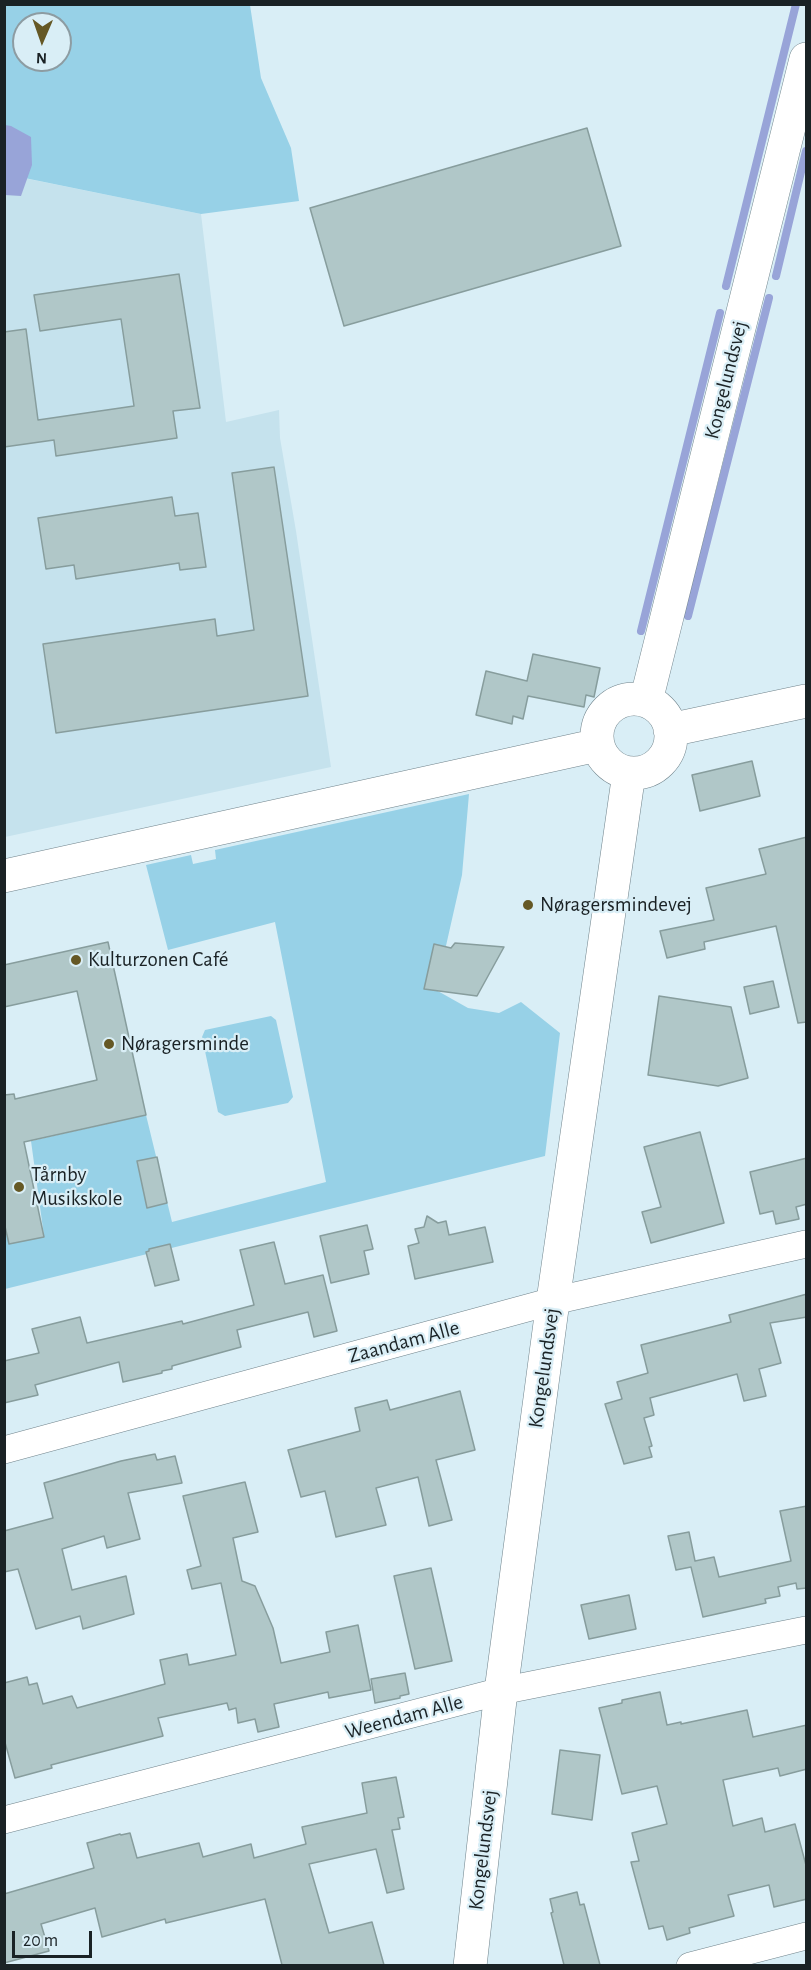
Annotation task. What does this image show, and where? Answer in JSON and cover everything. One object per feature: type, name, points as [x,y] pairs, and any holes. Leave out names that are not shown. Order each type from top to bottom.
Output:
[{"type":"street","name":"Kongelundsvej","points":[[646,701],[807,59]]},
{"type":"street","points":[[633,699],[646,701],[657,707],[666,717],[670,730],[670,743],[665,756],[656,766],[643,772],[629,772],[615,768],[604,758],[598,745],[597,732],[601,719],[609,709],[620,702],[633,699]]},
{"type":"street","points":[[670,730],[807,701]]},
{"type":"street","points":[[4,876],[598,745]]},
{"type":"street","name":"Kongelundsvej","points":[[470,1965],[501,1691],[553,1301],[629,772]]},
{"type":"street","name":"Zaandam Alle","points":[[4,1450],[553,1301],[807,1244]]},
{"type":"street","name":"Weendam Alle","points":[[4,1820],[501,1691],[807,1630]]},
{"type":"street","points":[[690,1965],[754,1957],[807,1936]]},
{"type":"shaded area","points":[[4,5],[250,5],[261,78],[291,148],[299,201],[201,214],[5,174]]},
{"type":"shaded area","points":[[5,125],[31,137],[32,165],[21,196],[5,195]]},
{"type":"shaded area","points":[[4,174],[201,214],[226,422],[279,410],[280,438],[331,767],[5,837]]},
{"type":"shaded area","points":[[469,794],[462,875],[436,990],[468,1008],[499,1013],[521,1002],[560,1033],[545,1156],[5,1289],[4,1222],[9,1244],[44,1236],[31,1141],[146,1115],[172,1222],[326,1182],[275,922],[168,950],[146,865],[191,855],[193,864],[216,859],[215,850]]},
{"type":"shaded area","points":[[271,1016],[276,1020],[293,1097],[288,1103],[225,1116],[218,1112],[202,1037],[205,1030]]},
{"type":"building","points":[[587,128],[621,246],[344,326],[310,208]]},
{"type":"building","points":[[179,274],[200,408],[173,411],[177,438],[56,456],[54,440],[4,447],[4,332],[26,329],[38,420],[134,406],[121,319],[40,331],[34,295]]},
{"type":"building","points":[[274,467],[308,696],[56,733],[43,644],[215,619],[217,636],[254,630],[232,473]]},
{"type":"building","points":[[172,497],[175,516],[198,513],[206,567],[180,570],[179,563],[76,579],[74,565],[46,569],[38,518]]},
{"type":"building","points":[[533,654],[600,668],[594,697],[586,695],[584,707],[528,696],[523,719],[513,716],[512,724],[476,715],[486,671],[527,681]]},
{"type":"building","points":[[752,761],[760,796],[700,811],[692,775]]},
{"type":"building","points":[[807,837],[807,1022],[798,1023],[776,926],[704,942],[705,949],[667,958],[660,931],[714,920],[706,888],[766,874],[759,849]]},
{"type":"building","name":"Nøragersminde","points":[[108,942],[146,1115],[24,1142],[44,1237],[9,1244],[4,1222],[4,1095],[14,1094],[15,1099],[97,1080],[77,991],[4,1007],[4,965]]},
{"type":"building","points":[[455,943],[504,947],[477,996],[424,989],[434,944],[451,948]]},
{"type":"building","points":[[773,981],[779,1007],[750,1014],[744,987]]},
{"type":"building","points":[[659,996],[731,1007],[748,1078],[718,1086],[648,1075]]},
{"type":"building","points":[[700,1132],[724,1223],[651,1243],[642,1212],[661,1207],[644,1147]]},
{"type":"building","points":[[157,1157],[167,1203],[147,1208],[137,1161]]},
{"type":"building","points":[[807,1158],[807,1204],[796,1207],[799,1219],[776,1224],[773,1211],[760,1214],[750,1172]]},
{"type":"building","points":[[427,1216],[438,1223],[446,1221],[449,1235],[485,1227],[493,1262],[415,1279],[408,1246],[419,1243],[415,1229],[424,1227]]},
{"type":"building","points":[[367,1225],[373,1249],[364,1251],[369,1274],[331,1283],[320,1236]]},
{"type":"building","points":[[274,1242],[285,1284],[323,1275],[337,1331],[314,1337],[308,1312],[237,1330],[241,1347],[172,1366],[172,1369],[162,1371],[162,1373],[123,1382],[119,1362],[35,1385],[38,1395],[4,1403],[4,1361],[39,1353],[32,1329],[80,1317],[87,1343],[182,1321],[183,1324],[254,1305],[240,1250]]},
{"type":"building","points":[[170,1244],[179,1280],[155,1286],[146,1252],[149,1249]]},
{"type":"building","points":[[807,1294],[807,1317],[770,1323],[781,1363],[759,1369],[766,1396],[744,1401],[737,1374],[650,1398],[654,1415],[644,1418],[652,1446],[649,1447],[652,1457],[624,1464],[605,1404],[622,1399],[617,1382],[648,1373],[641,1345],[731,1322],[729,1315]]},
{"type":"building","points":[[460,1391],[475,1450],[436,1460],[452,1520],[429,1526],[418,1477],[376,1488],[386,1525],[336,1537],[325,1491],[301,1497],[288,1450],[360,1431],[355,1408],[387,1400],[390,1410]]},
{"type":"building","points":[[155,1454],[157,1460],[175,1456],[182,1483],[128,1493],[140,1539],[107,1548],[104,1536],[62,1549],[72,1590],[126,1576],[134,1614],[83,1629],[80,1616],[36,1629],[18,1569],[4,1572],[4,1531],[53,1518],[44,1483],[121,1461]]},
{"type":"building","points":[[245,1482],[258,1532],[233,1538],[242,1581],[255,1586],[273,1628],[281,1663],[330,1652],[326,1632],[358,1625],[371,1690],[329,1698],[328,1692],[274,1704],[279,1727],[258,1732],[255,1719],[238,1723],[236,1708],[229,1710],[227,1703],[158,1718],[163,1736],[51,1765],[52,1768],[15,1778],[4,1739],[4,1683],[27,1677],[29,1685],[37,1683],[43,1704],[72,1696],[77,1708],[165,1684],[160,1660],[187,1654],[189,1665],[236,1655],[221,1583],[192,1589],[187,1570],[201,1566],[183,1496]]},
{"type":"building","points":[[807,1506],[807,1588],[797,1589],[796,1583],[778,1587],[780,1596],[765,1599],[766,1603],[703,1617],[691,1567],[676,1570],[668,1536],[689,1532],[695,1561],[714,1557],[719,1577],[791,1561],[780,1511]]},
{"type":"building","points":[[431,1568],[452,1661],[415,1669],[394,1576]]},
{"type":"building","points":[[629,1595],[636,1629],[589,1639],[581,1605]]},
{"type":"building","points":[[405,1673],[409,1694],[375,1703],[371,1679]]},
{"type":"building","points":[[660,1692],[667,1725],[747,1710],[753,1737],[807,1725],[807,1769],[780,1776],[778,1768],[723,1780],[733,1826],[762,1818],[765,1832],[795,1824],[807,1869],[807,1899],[774,1907],[769,1885],[728,1895],[734,1916],[689,1928],[690,1933],[667,1940],[663,1926],[649,1929],[631,1862],[639,1861],[632,1833],[667,1824],[657,1786],[622,1794],[599,1708],[622,1703],[622,1700]]},
{"type":"building","points":[[560,1750],[600,1755],[592,1820],[552,1814]]},
{"type":"building","points":[[396,1777],[404,1817],[398,1818],[400,1829],[392,1830],[404,1889],[387,1893],[376,1849],[309,1864],[329,1933],[372,1922],[384,1965],[282,1965],[265,1899],[166,1923],[165,1919],[102,1937],[95,1908],[41,1924],[49,1951],[4,1963],[4,1894],[94,1868],[87,1843],[130,1833],[137,1858],[199,1843],[203,1857],[251,1844],[254,1858],[306,1844],[302,1827],[367,1813],[362,1783]]},
{"type":"building","points":[[577,1892],[580,1905],[584,1904],[600,1965],[564,1965],[551,1913],[553,1912],[550,1899]]},
{"type":"waterway","points":[[726,286],[796,4]]},
{"type":"waterway","points":[[776,276],[806,151]]},
{"type":"waterway","points":[[688,616],[769,298]]},
{"type":"waterway","points":[[641,631],[720,313]]},
{"type":"place","name":"Nøragersmindevej","points":[[528,905]]},
{"type":"place","name":"Kulturzonen Café","points":[[76,960]]},
{"type":"place","name":"Nøragersminde","points":[[109,1044]]},
{"type":"place","name":"Tårnby Musikskole","points":[[19,1187]]}]
